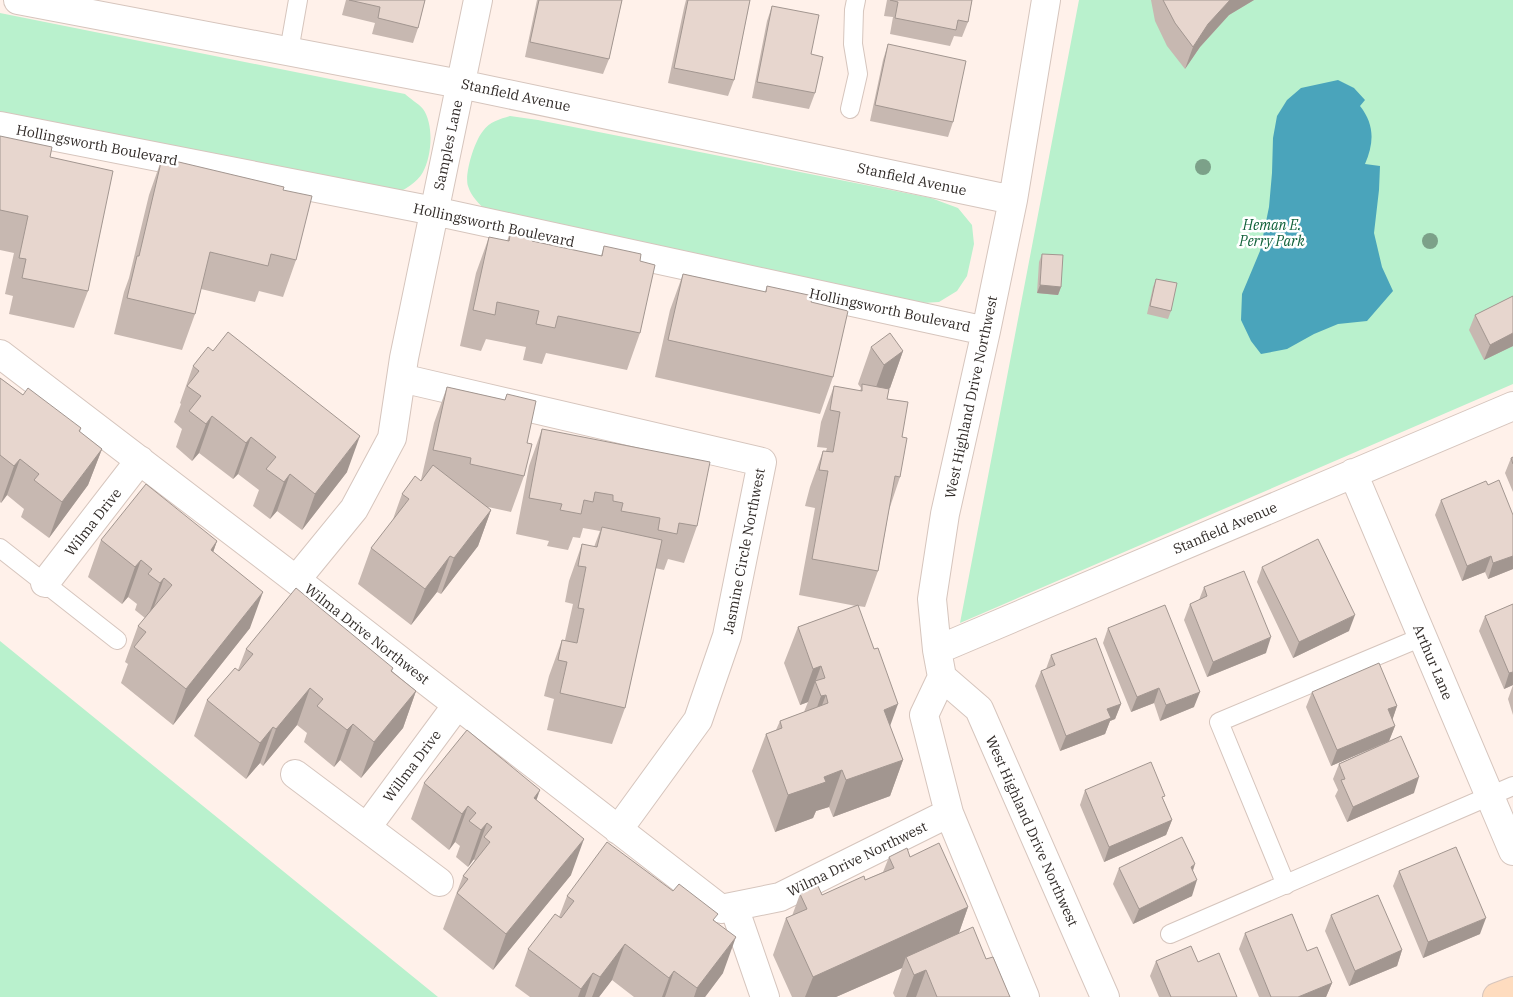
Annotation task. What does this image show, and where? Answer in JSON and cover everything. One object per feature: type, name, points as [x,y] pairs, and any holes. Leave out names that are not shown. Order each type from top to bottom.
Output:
[{"type":"street","name":"Stanfield Avenue","points":[[18,0],[110,9],[289,51],[460,84],[1012,200]]},
{"type":"street","name":"Samples Lane","points":[[296,580],[354,508],[392,438],[404,358],[478,0]]},
{"type":"street","name":"West Highland Drive Northwest","points":[[1046,0],[1012,200],[986,331],[945,514],[932,600],[942,677],[979,709],[1105,997]]},
{"type":"street","name":"Hollingsworth Boulevard","points":[[0,126],[434,211],[986,331]]},
{"type":"street","name":"Wilma Drive Northwest","points":[[0,354],[296,580],[720,910],[780,897],[949,813]]},
{"type":"street","name":"Jasmine Circle Northwest","points":[[402,378],[762,462],[727,636],[698,720],[618,830]]},
{"type":"street","name":"Stanfield Avenue","points":[[937,650],[1513,406]]},
{"type":"street","name":"Wilma Drive","points":[[45,583],[140,460]]},
{"type":"street","name":"Arthur Lane","points":[[1353,473],[1422,637],[1501,791],[1513,851]]},
{"type":"street","points":[[942,677],[924,715],[949,813],[1025,997]]},
{"type":"street","name":"Willma Drive","points":[[367,828],[457,705]]},
{"type":"street","points":[[295,774],[439,882]]},
{"type":"street","points":[[734,906],[766,997]]},
{"type":"street","points":[[1497,997],[1513,991]]},
{"type":"lane","points":[[289,51],[298,0]]},
{"type":"lane","points":[[850,109],[858,74],[853,44],[856,0]]},
{"type":"lane","points":[[0,548],[117,640]]},
{"type":"lane","points":[[1286,885],[1219,722],[1422,637]]},
{"type":"lane","points":[[1170,934],[1501,791]]},
{"type":"green space","name":"Heman E. Perry Park","points":[[1079,0],[1513,0],[1513,384],[960,623]]},
{"type":"green space","points":[[0,13],[405,94],[419,105],[427,115],[431,140],[426,165],[414,183],[393,195],[0,118]]},
{"type":"green space","points":[[510,116],[931,198],[958,208],[972,225],[974,244],[967,276],[957,291],[939,302],[922,303],[724,263],[486,210],[469,190],[467,181],[471,157],[485,128],[495,121]]},
{"type":"green space","points":[[0,641],[438,997],[0,997]]},
{"type":"water","points":[[1338,80],[1354,88],[1365,100],[1360,106],[1371,127],[1372,134],[1365,164],[1380,166],[1374,233],[1382,267],[1393,291],[1367,321],[1338,324],[1314,334],[1287,349],[1261,354],[1251,341],[1241,320],[1242,294],[1260,251],[1269,207],[1273,138],[1277,116],[1287,100],[1301,88]]},
{"type":"building","points":[[349,0],[425,0],[418,28],[378,18],[380,7]]},
{"type":"building","points":[[539,0],[622,0],[609,59],[530,42]]},
{"type":"building","points":[[688,0],[750,0],[734,80],[674,68]]},
{"type":"building","points":[[890,0],[972,0],[968,22],[958,20],[956,30],[895,18],[898,2]]},
{"type":"building","points":[[1163,0],[1230,0],[1208,24],[1193,47],[1175,23]]},
{"type":"building","points":[[772,6],[819,15],[811,54],[823,57],[815,93],[757,82]]},
{"type":"building","points":[[888,44],[966,61],[953,122],[875,105]]},
{"type":"building","points":[[0,136],[52,147],[50,157],[113,171],[88,291],[22,278],[26,259],[19,258],[28,216],[0,210]]},
{"type":"building","points":[[162,158],[284,187],[283,190],[312,196],[296,260],[271,254],[268,266],[210,252],[195,314],[127,298]]},
{"type":"building","points":[[511,230],[533,235],[532,241],[602,256],[604,246],[641,254],[640,261],[655,265],[640,333],[558,316],[555,328],[536,324],[539,311],[497,302],[495,315],[473,310],[489,237],[509,241]]},
{"type":"building","points":[[1042,254],[1063,255],[1061,287],[1040,285]]},
{"type":"building","points":[[683,274],[766,292],[767,286],[813,296],[811,302],[848,311],[833,377],[668,340]]},
{"type":"building","points":[[1156,279],[1177,283],[1171,311],[1150,306]]},
{"type":"building","points":[[1513,296],[1513,333],[1490,345],[1475,315]]},
{"type":"building","points":[[228,332],[360,436],[315,494],[290,474],[284,482],[266,469],[276,457],[251,437],[246,443],[212,416],[206,424],[189,411],[201,396],[187,386],[199,371],[193,366],[208,347],[213,351]]},
{"type":"building","points":[[890,333],[903,351],[884,365],[871,347]]},
{"type":"building","points":[[0,378],[23,395],[28,388],[81,428],[79,431],[102,449],[62,502],[34,480],[39,474],[20,459],[14,466],[0,455]]},
{"type":"building","points":[[862,384],[889,389],[887,399],[908,402],[902,437],[907,438],[900,477],[895,476],[878,571],[812,559],[828,471],[819,470],[823,451],[833,452],[840,412],[830,410],[834,386],[862,391]]},
{"type":"building","points":[[447,387],[505,400],[507,394],[536,401],[527,443],[532,444],[524,476],[470,464],[471,458],[433,450]]},
{"type":"building","points":[[542,429],[710,462],[697,526],[679,523],[677,534],[658,530],[660,518],[621,511],[623,503],[613,501],[613,495],[595,492],[593,502],[584,500],[581,514],[560,510],[562,504],[529,498]]},
{"type":"building","points":[[433,465],[491,510],[454,558],[450,556],[425,589],[371,548],[409,499],[402,494],[415,476],[421,481]]},
{"type":"building","points":[[1499,480],[1513,515],[1513,556],[1493,563],[1491,556],[1467,566],[1441,500],[1486,481],[1488,485]]},
{"type":"building","points":[[146,484],[217,541],[211,550],[263,592],[186,689],[134,647],[146,632],[138,626],[172,585],[164,578],[160,583],[148,574],[152,569],[141,560],[135,567],[101,540]]},
{"type":"building","points":[[602,527],[662,540],[625,708],[560,693],[567,662],[558,660],[562,640],[577,643],[584,609],[578,608],[586,567],[578,566],[582,544],[597,547]]},
{"type":"building","points":[[1318,539],[1355,615],[1299,642],[1262,567]]},
{"type":"building","points":[[1244,571],[1271,637],[1213,662],[1190,604],[1207,596],[1204,587]]},
{"type":"building","points":[[296,588],[393,668],[391,671],[416,691],[374,742],[353,724],[347,730],[317,706],[323,699],[310,688],[276,729],[273,727],[260,743],[207,700],[235,668],[239,671],[253,654],[246,649]]},
{"type":"building","points":[[1513,604],[1513,672],[1509,673],[1485,616]]},
{"type":"building","points":[[858,605],[874,649],[878,648],[898,704],[884,710],[903,760],[846,780],[842,770],[824,777],[826,782],[788,795],[766,734],[782,728],[780,721],[828,703],[826,695],[821,696],[815,681],[825,678],[821,666],[813,669],[798,627]]},
{"type":"building","points":[[1165,605],[1200,692],[1166,705],[1159,688],[1137,697],[1108,628]]},
{"type":"building","points":[[1096,638],[1121,704],[1107,709],[1111,718],[1066,736],[1041,671],[1055,665],[1051,655]]},
{"type":"building","points":[[1379,663],[1397,706],[1388,709],[1395,726],[1337,750],[1312,692]]},
{"type":"building","points":[[467,730],[540,790],[534,798],[584,839],[506,934],[457,893],[468,879],[463,876],[490,842],[484,837],[492,827],[487,823],[481,830],[469,821],[476,813],[468,806],[462,814],[424,783]]},
{"type":"building","points":[[1401,736],[1419,777],[1353,807],[1341,780],[1345,779],[1339,764]]},
{"type":"building","points":[[1151,762],[1165,796],[1162,797],[1172,820],[1109,847],[1085,790]]},
{"type":"building","points":[[1182,837],[1195,864],[1191,867],[1197,880],[1139,909],[1119,868]]},
{"type":"building","points":[[607,842],[673,891],[679,884],[718,914],[713,920],[736,937],[697,988],[674,971],[669,978],[625,944],[600,977],[593,973],[581,989],[528,949],[555,914],[561,918],[574,901],[567,896]]},
{"type":"building","points":[[939,843],[968,907],[813,977],[786,918],[807,909],[800,894],[818,886],[822,895],[864,876],[865,880],[894,868],[889,857],[907,848],[910,857]]},
{"type":"building","points":[[1456,847],[1486,918],[1428,942],[1399,871]]},
{"type":"building","points":[[1378,895],[1402,950],[1355,971],[1331,915]]},
{"type":"building","points":[[1292,914],[1307,951],[1317,947],[1332,983],[1298,997],[1271,997],[1245,933]]},
{"type":"building","points":[[973,927],[986,959],[993,957],[1010,997],[937,997],[926,970],[914,975],[906,957]]},
{"type":"building","points":[[1191,946],[1198,962],[1219,953],[1237,997],[1171,997],[1156,961]]}]
